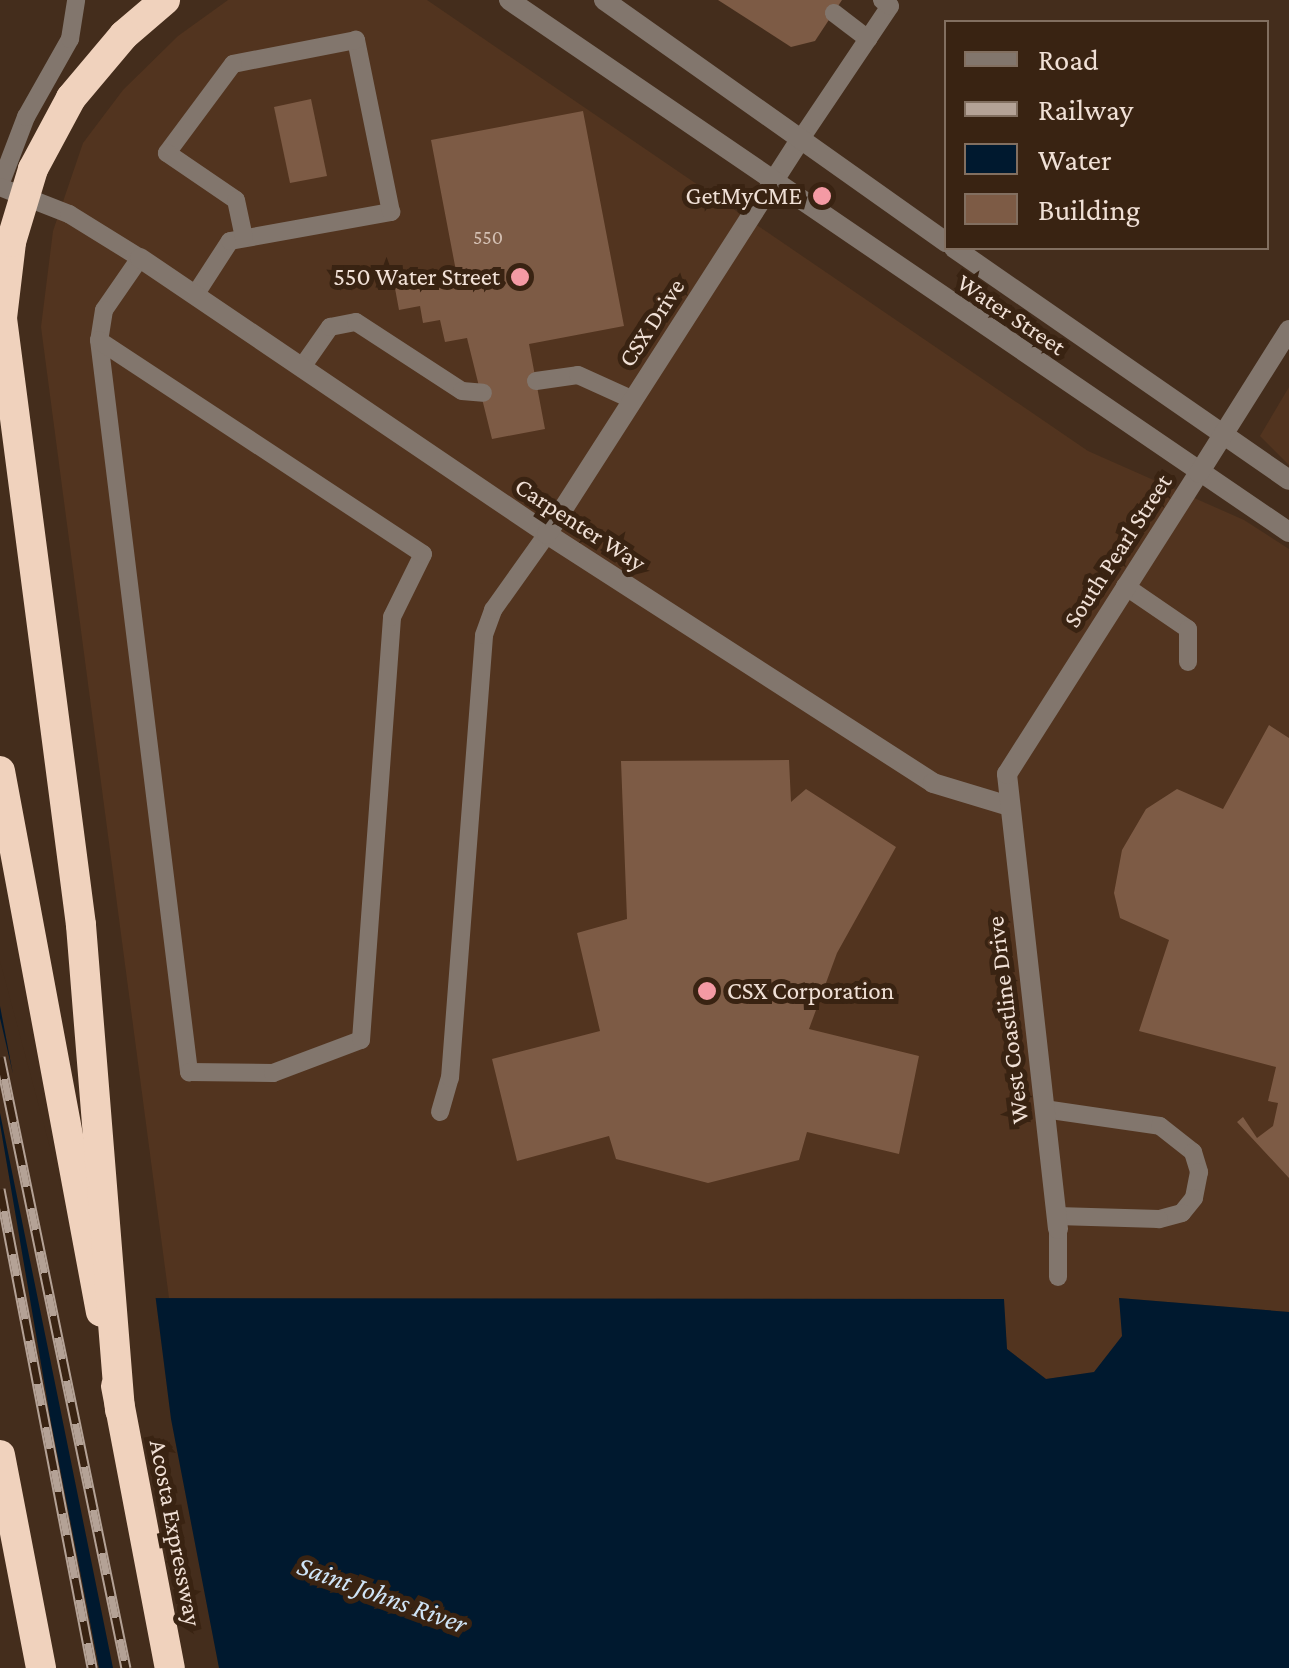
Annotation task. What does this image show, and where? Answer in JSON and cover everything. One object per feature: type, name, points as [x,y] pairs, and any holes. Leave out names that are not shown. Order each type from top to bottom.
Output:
[{"type":"highway","points":[[120,1410],[81,925],[2,318],[11,242],[33,170],[71,98],[124,35],[166,0]]},
{"type":"highway","points":[[0,772],[4,813],[120,1410]]},
{"type":"highway","name":"Acosta Expressway","points":[[120,1410],[170,1668]]},
{"type":"highway","points":[[0,1456],[41,1668]]},
{"type":"street","name":"Water Street","points":[[509,0],[1289,532]]},
{"type":"street","name":"Water Street","points":[[604,0],[944,241]]},
{"type":"street","name":"CSX Drive","points":[[547,534],[800,140]]},
{"type":"street","name":"Water Street","points":[[957,250],[1289,480]]},
{"type":"street","name":"Carpenter Way","points":[[140,258],[547,534],[933,783],[1006,805]]},
{"type":"street","name":"South Pearl Street","points":[[1006,805],[1016,752],[1289,330]]},
{"type":"street","name":"West Coastline Drive","points":[[1006,805],[1058,1223]]},
{"type":"lane","points":[[76,0],[70,38],[26,117],[0,186],[69,214],[140,258],[104,310],[99,340],[189,1072],[273,1073],[361,1040],[392,617],[423,554],[99,340]]},
{"type":"lane","points":[[800,140],[890,6],[882,0]]},
{"type":"lane","points":[[834,13],[868,40]]},
{"type":"lane","points":[[194,295],[230,242],[391,212],[356,40],[234,64],[167,153],[236,200],[244,237]]},
{"type":"lane","points":[[302,368],[330,327],[356,322],[462,392],[482,393]]},
{"type":"lane","points":[[536,381],[578,374],[633,400]]},
{"type":"lane","points":[[440,1112],[450,1078],[484,635],[494,610],[547,534]]},
{"type":"lane","points":[[1124,586],[1188,628],[1188,662]]},
{"type":"lane","points":[[1044,1109],[1160,1126],[1187,1145],[1200,1172],[1194,1198],[1182,1212],[1159,1219],[1058,1223],[1058,1277]]},
{"type":"shaded area","points":[[228,0],[427,0],[1088,451],[1244,520],[1289,549],[1289,1312],[1120,1298],[1123,1336],[1094,1373],[1046,1379],[1007,1349],[1003,1299],[169,1298],[41,327],[53,231],[83,143],[123,90],[178,36]]},
{"type":"shaded area","points":[[1289,387],[1289,465],[1260,436]]},
{"type":"water","name":"Saint Johns River","points":[[0,966],[85,1298],[1004,1299],[1007,1349],[1046,1379],[1094,1372],[1122,1336],[1119,1298],[1289,1312],[1289,1668],[0,1668]]},
{"type":"pier","points":[[0,961],[89,1293],[155,1293],[171,1419],[219,1668],[113,1668],[0,1113],[0,1018],[13,1074],[0,1006]]},
{"type":"pier","points":[[0,1124],[51,1422],[99,1668],[0,1668]]},
{"type":"building","points":[[718,0],[842,0],[815,41],[791,47]]},
{"type":"building","points":[[311,99],[327,176],[290,183],[274,107]]},
{"type":"building","name":"550 Water Street","points":[[583,111],[624,326],[529,344],[545,429],[492,439],[467,338],[445,342],[440,320],[423,323],[420,306],[399,310],[394,283],[456,271],[431,140]]},
{"type":"building","points":[[1269,725],[1289,738],[1289,1178],[1237,1122],[1243,1117],[1257,1138],[1273,1126],[1278,1103],[1268,1101],[1276,1067],[1139,1031],[1169,940],[1120,918],[1114,893],[1122,850],[1146,809],[1177,789],[1223,809]]},
{"type":"building","name":"CSX Corporation","points":[[789,760],[791,802],[806,789],[896,847],[837,953],[809,1029],[919,1056],[899,1154],[807,1132],[799,1160],[708,1183],[616,1159],[609,1136],[517,1161],[492,1059],[600,1031],[577,933],[627,919],[621,761]]},
{"type":"railway","points":[[0,1057],[126,1668]]},
{"type":"railway","points":[[0,1189],[92,1668]]},
{"type":"place","name":"GetMyCME","points":[[822,196]]},
{"type":"place","name":"550 Water Street","points":[[520,277]]},
{"type":"place","name":"CSX Corporation","points":[[707,991]]}]
